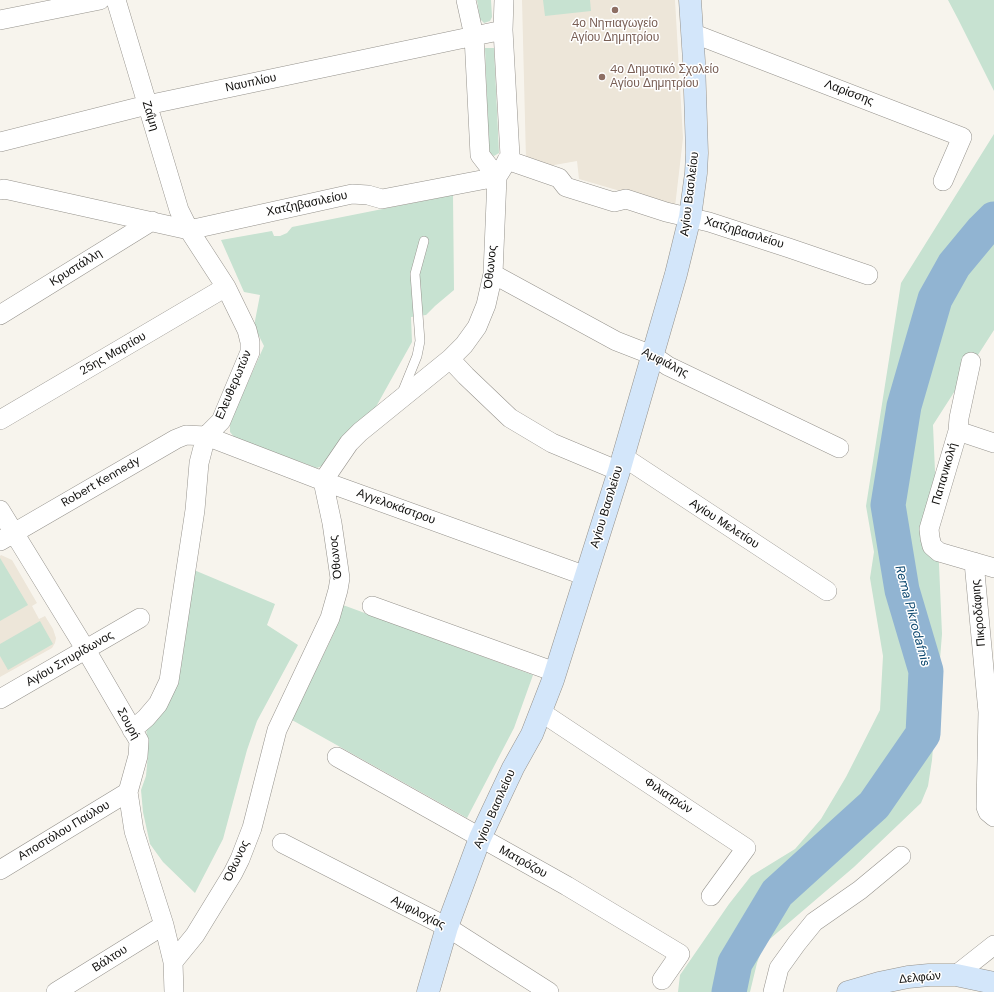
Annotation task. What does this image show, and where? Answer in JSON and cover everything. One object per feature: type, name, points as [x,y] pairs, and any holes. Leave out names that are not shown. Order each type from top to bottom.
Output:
[{"type":"street","points":[[0,20],[69,3],[100,0]]},
{"type":"street","name":"Ζαΐμη","points":[[116,0],[179,210],[189,230]]},
{"type":"street","points":[[466,0],[474,36],[480,155],[497,177]]},
{"type":"street","name":"Όθωνος","points":[[173,962],[195,935],[240,859],[252,828],[276,730],[330,618],[340,578],[332,523],[323,481],[349,443],[360,432],[450,359],[464,345],[477,327],[486,305],[493,274],[497,177],[510,156],[503,30],[504,0]]},
{"type":"street","name":"Αγίου Βασιλείου","points":[[428,992],[447,927],[480,838],[513,768],[532,734],[555,672],[586,576],[676,274],[690,217],[696,173],[697,153],[690,0]]},
{"type":"street","name":"Ναυπλίου","points":[[0,142],[147,105],[503,30]]},
{"type":"street","name":"Λαρίσσης","points":[[692,33],[962,137],[943,180]]},
{"type":"street","name":"Χατζηβασιλείου","points":[[507,160],[559,178],[566,186],[614,202],[626,199],[666,212],[690,217],[790,248],[868,275]]},
{"type":"street","name":"Χατζηβασιλείου","points":[[189,230],[352,194],[368,195],[382,199],[497,177]]},
{"type":"street","points":[[1,188],[189,230]]},
{"type":"street","name":"Κρυστάλλη","points":[[0,315],[152,222]]},
{"type":"street","name":"Ελευθερωτών","points":[[189,230],[226,287],[247,330],[250,342],[250,352],[221,421],[206,436]]},
{"type":"street","name":"Αμφιάλης","points":[[493,274],[616,341],[652,355],[668,366],[839,448]]},
{"type":"street","name":"25ης Μαρτίου","points":[[0,420],[226,287]]},
{"type":"street","name":"Αγίου Μελετίου","points":[[450,359],[510,418],[552,443],[620,464],[827,591]]},
{"type":"street","points":[[958,431],[959,418],[971,362]]},
{"type":"street","name":"Παπανικολή","points":[[974,562],[939,552],[932,546],[930,529],[958,431],[994,443]]},
{"type":"street","name":"Robert Kennedy","points":[[7,537],[176,439],[186,435],[206,436]]},
{"type":"street","points":[[132,730],[146,718],[158,704],[169,681],[195,510],[199,463],[206,436]]},
{"type":"street","name":"Αγγελοκάστρου","points":[[206,436],[323,481],[586,576]]},
{"type":"street","name":"Σουρή","points":[[0,510],[7,537],[86,650],[139,741],[138,756],[128,792],[134,831],[164,926],[173,962]]},
{"type":"street","points":[[974,562],[994,568]]},
{"type":"street","name":"Πικροδάφιης","points":[[974,562],[991,712],[986,808],[994,817]]},
{"type":"street","points":[[372,606],[555,672]]},
{"type":"street","name":"Αγίου Σπυρίδωνος","points":[[0,699],[140,618]]},
{"type":"street","name":"Φιλιατρών","points":[[541,712],[746,848],[711,896]]},
{"type":"street","name":"Ματρόζου","points":[[338,757],[567,886],[680,954],[662,980]]},
{"type":"street","name":"Αποστόλου Παύλου","points":[[0,870],[128,792]]},
{"type":"street","name":"Αμφιλοχίας","points":[[282,843],[447,927],[549,992]]},
{"type":"street","points":[[773,992],[779,968],[797,942],[814,922],[860,890],[902,856]]},
{"type":"street","name":"Βάλτου","points":[[56,992],[164,926]]},
{"type":"street","points":[[956,976],[994,945]]},
{"type":"street","points":[[173,962],[174,992]]},
{"type":"street","name":"Δελφών","points":[[848,992],[878,983],[908,977],[956,976],[994,983]]},
{"type":"lane","points":[[399,401],[417,356],[420,341],[415,274],[424,241]]},
{"type":"shaded area","name":"4ο Δημοτικό Σχολείο Αγίου Δημητρίου","points":[[522,0],[675,0],[683,138],[675,207],[579,179],[577,161],[543,167],[526,160]]},
{"type":"shaded area","points":[[1,555],[12,560],[37,603],[32,606],[39,619],[45,616],[53,629],[56,638],[52,648],[0,677],[0,556]]},
{"type":"green space","points":[[477,0],[491,0],[492,17],[490,21],[484,23],[480,19]]},
{"type":"green space","points":[[543,0],[590,0],[591,11],[545,16]]},
{"type":"green space","points":[[948,0],[994,0],[994,91],[958,19]]},
{"type":"green space","points":[[485,48],[494,48],[499,153],[494,156],[489,152]]},
{"type":"green space","points":[[994,134],[994,330],[933,425],[942,634],[932,760],[928,786],[921,803],[854,867],[764,944],[757,963],[750,992],[678,992],[680,975],[729,904],[751,876],[795,849],[821,819],[846,777],[880,710],[883,656],[870,578],[874,552],[866,506],[901,283]]},
{"type":"green space","points":[[453,195],[454,290],[426,315],[411,317],[412,342],[372,414],[324,465],[317,468],[235,438],[230,432],[232,418],[264,346],[254,326],[260,295],[244,292],[221,240],[272,231],[274,236],[280,236],[287,233],[292,227]]},
{"type":"green space","points":[[0,558],[28,605],[0,621]]},
{"type":"green space","points":[[194,570],[275,604],[267,625],[298,645],[257,721],[247,750],[223,839],[195,893],[163,862],[150,844],[143,812],[141,790],[146,776],[148,754],[146,725],[177,684],[182,661]]},
{"type":"green space","points":[[343,605],[533,675],[514,728],[467,818],[292,720],[334,633]]},
{"type":"green space","points":[[40,621],[53,644],[8,670],[0,656],[0,644]]},
{"type":"waterway","name":"Rema Pikrodafnis","points":[[729,992],[735,963],[777,893],[874,805],[923,734],[926,671],[902,590],[888,505],[904,406],[935,299],[954,265],[994,219]]},
{"type":"place","name":"4ο Νηπιαγωγείο Αγίου Δημητρίου","points":[[615,10]]},
{"type":"place","name":"4ο Δημοτικό Σχολείο Αγίου Δημητρίου","points":[[602,77]]}]
